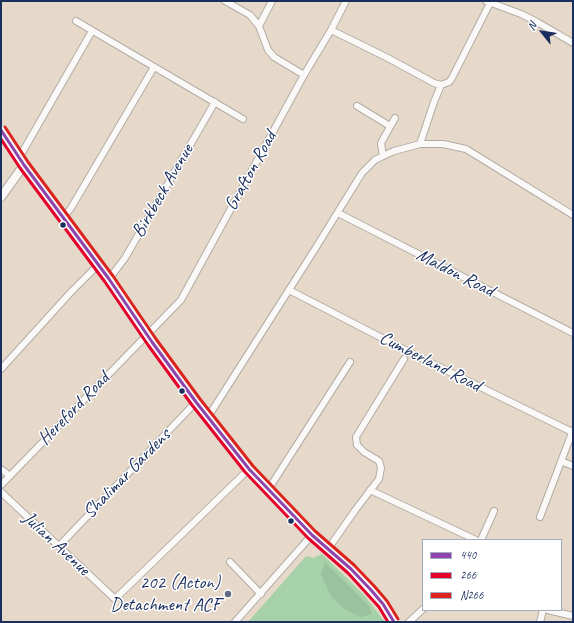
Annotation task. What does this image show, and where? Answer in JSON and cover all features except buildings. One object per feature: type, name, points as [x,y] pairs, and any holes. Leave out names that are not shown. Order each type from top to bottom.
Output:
[{"type":"main road","points":[[1,130],[22,162],[109,279],[196,402],[249,469],[312,536],[351,569],[371,590],[383,604],[394,622]]},
{"type":"street","points":[[225,1],[250,15],[259,26],[268,50],[274,57],[304,75]]},
{"type":"street","points":[[259,26],[272,1]]},
{"type":"street","name":"Grafton Road","points":[[147,334],[181,300],[346,1]]},
{"type":"street","points":[[331,30],[434,83],[441,85],[449,82],[452,78],[488,2],[521,14],[573,43]]},
{"type":"street","points":[[76,21],[243,118]]},
{"type":"street","points":[[1,197],[22,162],[92,31]]},
{"type":"street","points":[[63,218],[71,208],[154,67]]},
{"type":"street","points":[[420,144],[441,85]]},
{"type":"street","name":"Birkbeck Avenue","points":[[109,279],[124,258],[215,102]]},
{"type":"street","points":[[357,106],[390,126]]},
{"type":"street","points":[[383,156],[381,143],[395,118]]},
{"type":"street","points":[[208,417],[338,214],[362,173],[375,160],[394,151],[420,144],[443,144],[466,149],[573,215]]},
{"type":"street","name":"Maldon Road","points":[[338,214],[573,333]]},
{"type":"street","points":[[1,370],[98,264]]},
{"type":"street","name":"Cumberland Road","points":[[289,290],[411,353],[572,431]]},
{"type":"street","name":"Hereford Road","points":[[1,485],[147,334]]},
{"type":"street","points":[[328,549],[379,479],[381,468],[379,461],[364,452],[357,445],[356,437],[404,359]]},
{"type":"street","points":[[268,490],[350,362]]},
{"type":"street","name":"Shalimar Gardens","points":[[59,546],[196,402]]},
{"type":"street","points":[[540,517],[572,431]]},
{"type":"street","points":[[561,461],[573,466]]},
{"type":"street","points":[[1,469],[10,476]]},
{"type":"street","name":"Julian Avenue","points":[[1,492],[115,599],[249,469]]},
{"type":"street","points":[[370,490],[474,539]]},
{"type":"street","points":[[481,539],[494,511]]},
{"type":"street","points":[[235,622],[312,536]]},
{"type":"street","points":[[230,562],[261,594]]},
{"type":"street","points":[[409,622],[422,610]]},
{"type":"street","points":[[540,622],[543,611]]},
{"type":"street","points":[[552,611],[573,616]]},
{"type":"green space","points":[[322,554],[364,595],[385,622],[248,622],[306,556],[313,558]]},
{"type":"green space","points":[[325,562],[369,606],[372,614],[361,617],[344,609],[331,596],[321,574]]},
{"type":"transit line","name":"N266","points":[[5,127],[28,162],[113,276],[156,339],[200,399],[253,466],[315,531],[354,565],[375,587],[387,601],[398,619]]},
{"type":"transit line","name":"440","points":[[1,130],[24,165],[109,279],[152,342],[196,402],[249,469],[312,535],[351,569],[371,590],[383,604],[394,622]]},
{"type":"transit line","name":"266","points":[[1,139],[20,168],[105,282],[148,345],[192,405],[245,472],[308,538],[348,573],[379,607],[388,622]]},
{"type":"place","name":"202 (Acton) Detachment ACF","points":[[228,594]]}]
